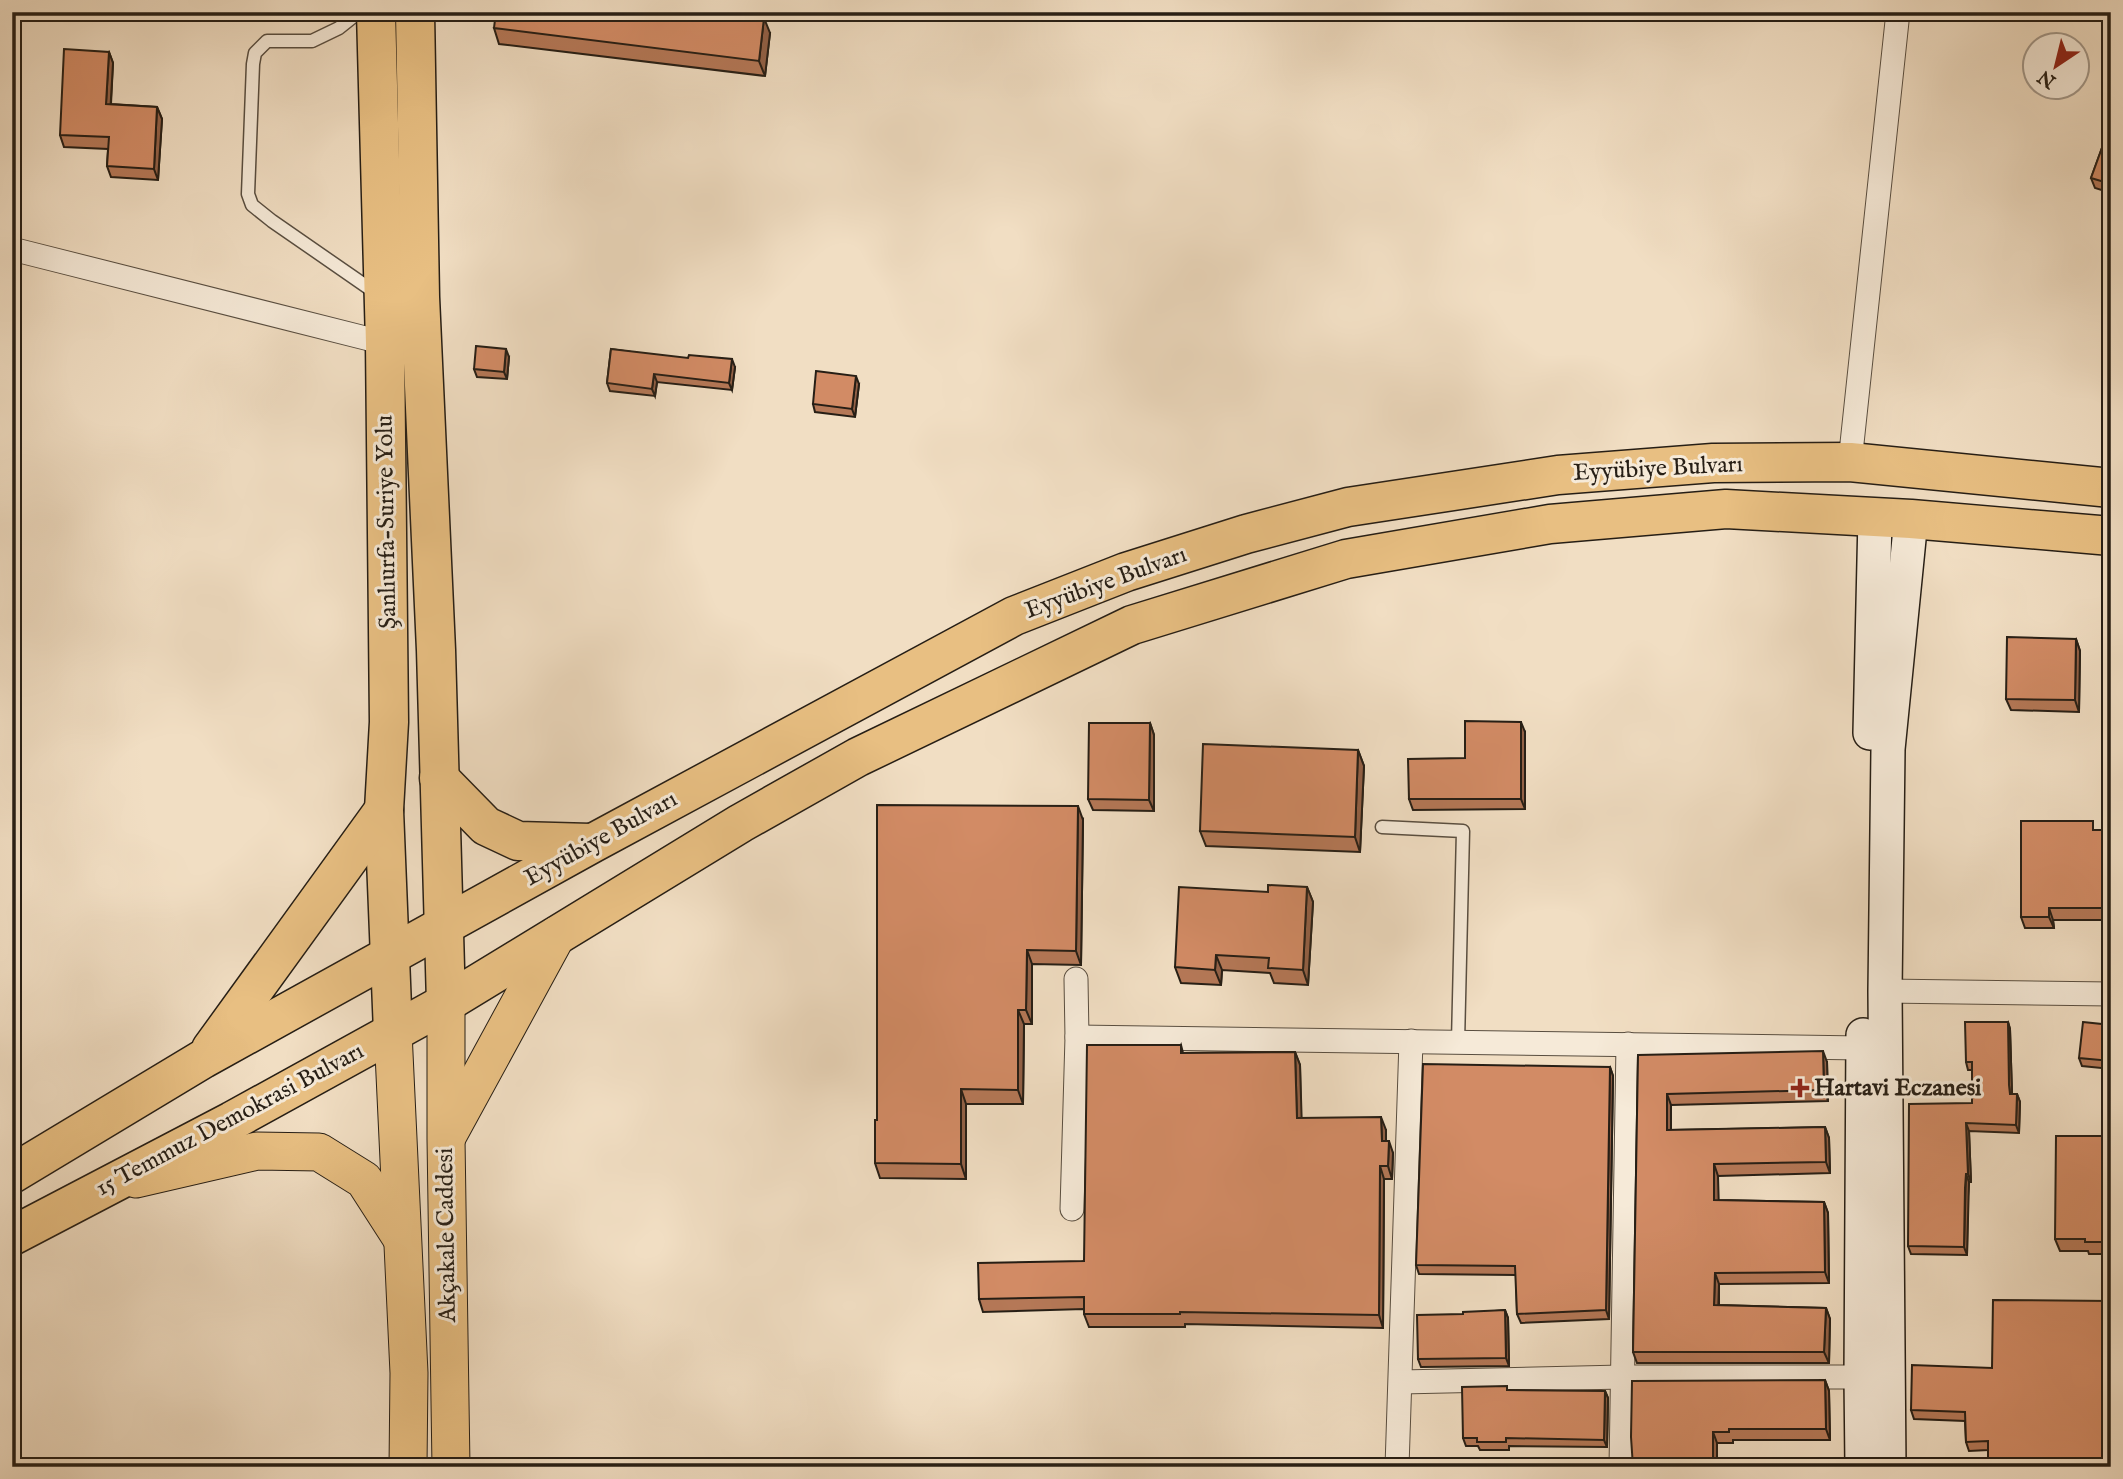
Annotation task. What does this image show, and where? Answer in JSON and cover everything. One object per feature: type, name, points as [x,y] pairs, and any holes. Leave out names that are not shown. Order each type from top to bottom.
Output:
[{"type":"highway","name":"Şanlıurfa-Suriye Yolu","points":[[376,12],[385,342],[389,722],[384,810],[393,1032]]},
{"type":"highway","name":"Şanlıurfa-Suriye Yolu","points":[[415,12],[420,297],[436,650],[446,1003]]},
{"type":"highway","name":"Eyyübiye Bulvarı","points":[[204,1059],[593,843],[1014,616],[1126,572],[1247,534],[1348,508],[1558,475],[1713,463],[1850,462],[2111,488]]},
{"type":"highway","name":"Eyyübiye Bulvarı","points":[[446,1003],[741,822],[858,757],[1132,625],[1346,559],[1550,524],[1726,509],[2111,536]]},
{"type":"highway","points":[[439,778],[486,826],[518,841],[593,843]]},
{"type":"highway","points":[[12,1174],[204,1059],[384,810]]},
{"type":"highway","name":"15 Temmuz Demokrasi Bulvarı","points":[[12,1236],[232,1121],[446,1003]]},
{"type":"main road","points":[[1889,1467],[1885,991],[1893,519]]},
{"type":"main road","points":[[1862,1467],[1862,1048],[1893,519]]},
{"type":"main road","points":[[446,1139],[557,935]]},
{"type":"main road","name":"Akçakale Caddesi","points":[[446,1003],[451,1467]]},
{"type":"main road","name":"Akçakale Caddesi","points":[[393,1032],[409,1373],[408,1467]]},
{"type":"main road","points":[[108,1185],[257,1151],[319,1152],[364,1180],[403,1241]]},
{"type":"street","points":[[1850,462],[1898,12]]},
{"type":"street","points":[[12,248],[385,342]]},
{"type":"street","points":[[1072,1209],[1076,979]]},
{"type":"street","points":[[1885,991],[2111,994]]},
{"type":"street","points":[[1077,1037],[1862,1048]]},
{"type":"street","points":[[1397,1467],[1410,1041]]},
{"type":"street","points":[[1621,1467],[1628,1044]]},
{"type":"street","points":[[1401,1382],[1622,1377],[1861,1377]]},
{"type":"lane","points":[[359,12],[326,35],[312,41],[267,41],[255,53],[248,194],[252,205],[272,221],[382,297]]},
{"type":"lane","points":[[1382,827],[1463,831],[1458,1042]]},
{"type":"building","points":[[496,12],[721,12],[764,18],[759,61],[494,28]]},
{"type":"building","points":[[64,49],[109,52],[106,104],[157,107],[154,169],[107,166],[109,137],[60,135]]},
{"type":"building","points":[[12,89],[16,89],[12,106]]},
{"type":"building","points":[[2111,123],[2111,184],[2091,178]]},
{"type":"building","points":[[476,346],[506,349],[504,372],[474,369]]},
{"type":"building","points":[[611,349],[688,358],[689,355],[732,359],[729,383],[654,374],[652,389],[607,383]]},
{"type":"building","points":[[816,371],[856,376],[852,409],[813,404]]},
{"type":"building","points":[[2007,637],[2076,639],[2075,700],[2006,699]]},
{"type":"building","points":[[1465,721],[1521,722],[1521,799],[1409,799],[1408,759],[1465,758]]},
{"type":"building","points":[[1089,723],[1150,723],[1149,800],[1088,799]]},
{"type":"building","points":[[1203,744],[1358,750],[1355,837],[1200,831]]},
{"type":"building","points":[[877,805],[1078,806],[1076,951],[1027,950],[1026,1010],[1018,1010],[1018,1090],[961,1089],[961,1164],[875,1163]]},
{"type":"building","points":[[2021,821],[2093,821],[2093,830],[2111,830],[2111,908],[2049,908],[2049,917],[2021,917]]},
{"type":"building","points":[[1268,885],[1307,887],[1303,970],[1268,968],[1269,958],[1216,955],[1215,970],[1175,967],[1179,887],[1268,892]]},
{"type":"building","points":[[1965,1022],[2008,1022],[2009,1085],[2010,1094],[2017,1094],[2016,1125],[1966,1123],[1968,1174],[1965,1188],[1964,1247],[1908,1246],[1909,1104],[1972,1103],[1972,1062],[1966,1062]]},
{"type":"building","points":[[2083,1022],[2111,1025],[2111,1061],[2079,1058]]},
{"type":"building","points":[[1087,1045],[1181,1045],[1181,1053],[1295,1052],[1297,1118],[1381,1117],[1382,1141],[1389,1141],[1388,1166],[1380,1166],[1379,1315],[1180,1312],[1084,1314],[1084,1297],[979,1299],[978,1263],[1084,1261]]},
{"type":"building","points":[[1823,1051],[1824,1090],[1667,1094],[1667,1130],[1825,1127],[1826,1162],[1714,1164],[1714,1200],[1824,1202],[1825,1272],[1715,1273],[1714,1305],[1826,1308],[1824,1352],[1633,1352],[1638,1055]]},
{"type":"building","points":[[1423,1064],[1610,1067],[1606,1310],[1517,1314],[1515,1266],[1416,1265]]},
{"type":"building","points":[[2056,1136],[2111,1136],[2111,1242],[2055,1239]]},
{"type":"building","points":[[1993,1300],[2111,1301],[2111,1467],[1988,1467],[1988,1441],[1966,1442],[1965,1412],[1911,1410],[1912,1365],[1992,1368]]},
{"type":"building","points":[[1505,1310],[1506,1358],[1418,1359],[1417,1315]]},
{"type":"building","points":[[1825,1380],[1826,1429],[1729,1429],[1729,1432],[1713,1432],[1713,1467],[1633,1467],[1632,1381]]},
{"type":"building","points":[[1507,1386],[1507,1390],[1605,1391],[1604,1440],[1506,1438],[1506,1442],[1477,1442],[1477,1438],[1463,1438],[1462,1387]]},
{"type":"building","points":[[74,1463],[94,1467],[73,1467]]},
{"type":"place","name":"Hartavi Eczanesi","points":[[1800,1088]]}]
